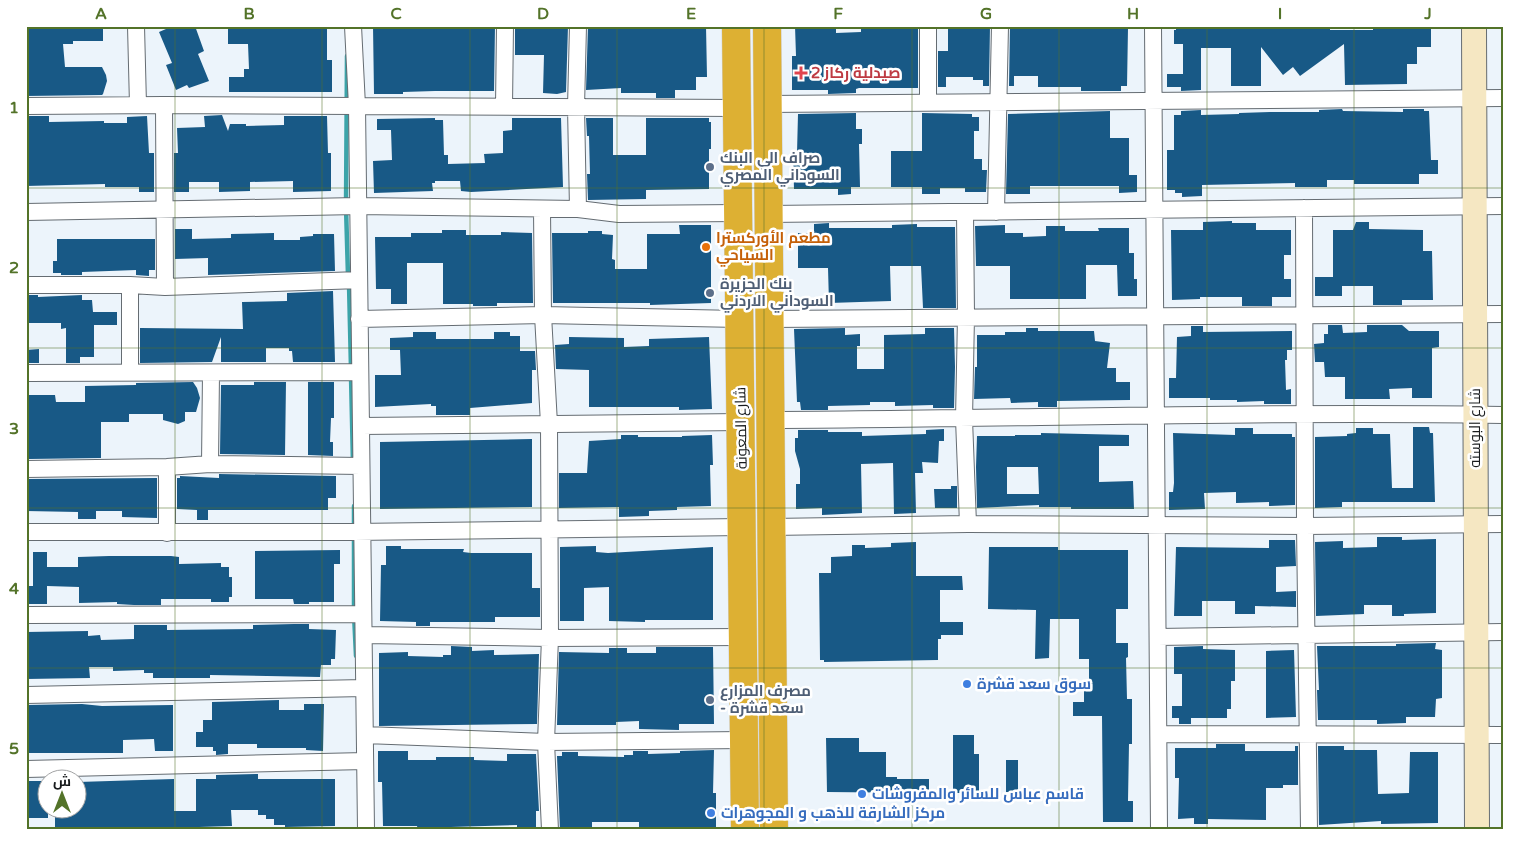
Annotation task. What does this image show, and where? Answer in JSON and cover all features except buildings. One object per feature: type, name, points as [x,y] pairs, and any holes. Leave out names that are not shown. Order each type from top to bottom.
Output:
[{"type":"highway","name":"شارع المعونة","points":[[736,26],[745,830]]},
{"type":"highway","name":"شارع المعونة","points":[[767,26],[774,830]]},
{"type":"street","points":[[136,26],[138,105]]},
{"type":"street","points":[[353,26],[357,106],[366,830]]},
{"type":"street","points":[[504,106],[505,26]]},
{"type":"street","points":[[578,26],[576,107],[578,209]]},
{"type":"street","points":[[928,26],[928,103]]},
{"type":"street","points":[[996,212],[1000,26]]},
{"type":"street","points":[[1153,26],[1159,830]]},
{"type":"street","name":"شارع البوسته","points":[[1474,26],[1477,830]]},
{"type":"street","points":[[767,104],[1503,98]]},
{"type":"street","points":[[164,105],[165,287]]},
{"type":"street","points":[[26,106],[737,108]]},
{"type":"street","points":[[26,212],[358,206],[578,209],[620,214],[738,213]]},
{"type":"street","points":[[768,214],[1503,206]]},
{"type":"street","points":[[1304,208],[1304,414],[1309,830]]},
{"type":"street","points":[[542,209],[543,315],[548,424],[550,638],[546,742],[550,830]]},
{"type":"street","points":[[965,212],[966,316],[964,419],[968,524]]},
{"type":"street","points":[[26,285],[165,287],[359,280]]},
{"type":"street","points":[[130,285],[130,372]]},
{"type":"street","points":[[769,319],[966,316],[1503,314]]},
{"type":"street","points":[[360,319],[543,315],[740,320]]},
{"type":"street","points":[[26,373],[360,372]]},
{"type":"street","points":[[210,464],[211,373]]},
{"type":"street","points":[[770,420],[1304,414],[1503,415]]},
{"type":"street","points":[[361,426],[741,422]]},
{"type":"street","points":[[26,469],[167,467],[210,464],[361,466]]},
{"type":"street","points":[[167,467],[167,533]]},
{"type":"street","points":[[771,527],[968,524],[1305,526],[1503,524]]},
{"type":"street","points":[[26,532],[167,533],[742,527]]},
{"type":"street","points":[[26,615],[363,614]]},
{"type":"street","points":[[1158,637],[1503,632]]},
{"type":"street","points":[[364,635],[550,638],[743,637]]},
{"type":"street","points":[[26,695],[364,688]]},
{"type":"street","points":[[1158,734],[1308,736],[1503,735]]},
{"type":"street","points":[[365,735],[546,742],[744,740]]},
{"type":"street","points":[[26,769],[365,761]]},
{"type":"waterway","points":[[347,56],[346,207],[348,276]]},
{"type":"waterway","points":[[349,284],[351,369]]},
{"type":"waterway","points":[[351,376],[353,464]]},
{"type":"waterway","points":[[354,506],[354,529]]},
{"type":"waterway","points":[[354,536],[356,656]]},
{"type":"place","name":"صيدلية ركاز 2","points":[[801,73]]},
{"type":"place","name":"صراف الي البنك السوداني المصري","points":[[710,167]]},
{"type":"place","name":"مطعم الأوركسترا السياحي","points":[[706,247]]},
{"type":"place","name":"بنك الجزيرة السوداني الاردني","points":[[710,293]]},
{"type":"place","name":"سوق سعد قشرة","points":[[967,684]]},
{"type":"place","name":"مصرف المزارع - سعد قشرة","points":[[710,700]]},
{"type":"place","name":"قاسم عباس للسائر والمفروشات","points":[[862,794]]},
{"type":"place","name":"مركز الشارقة للذهب و المجوهرات","points":[[711,813]]}]
